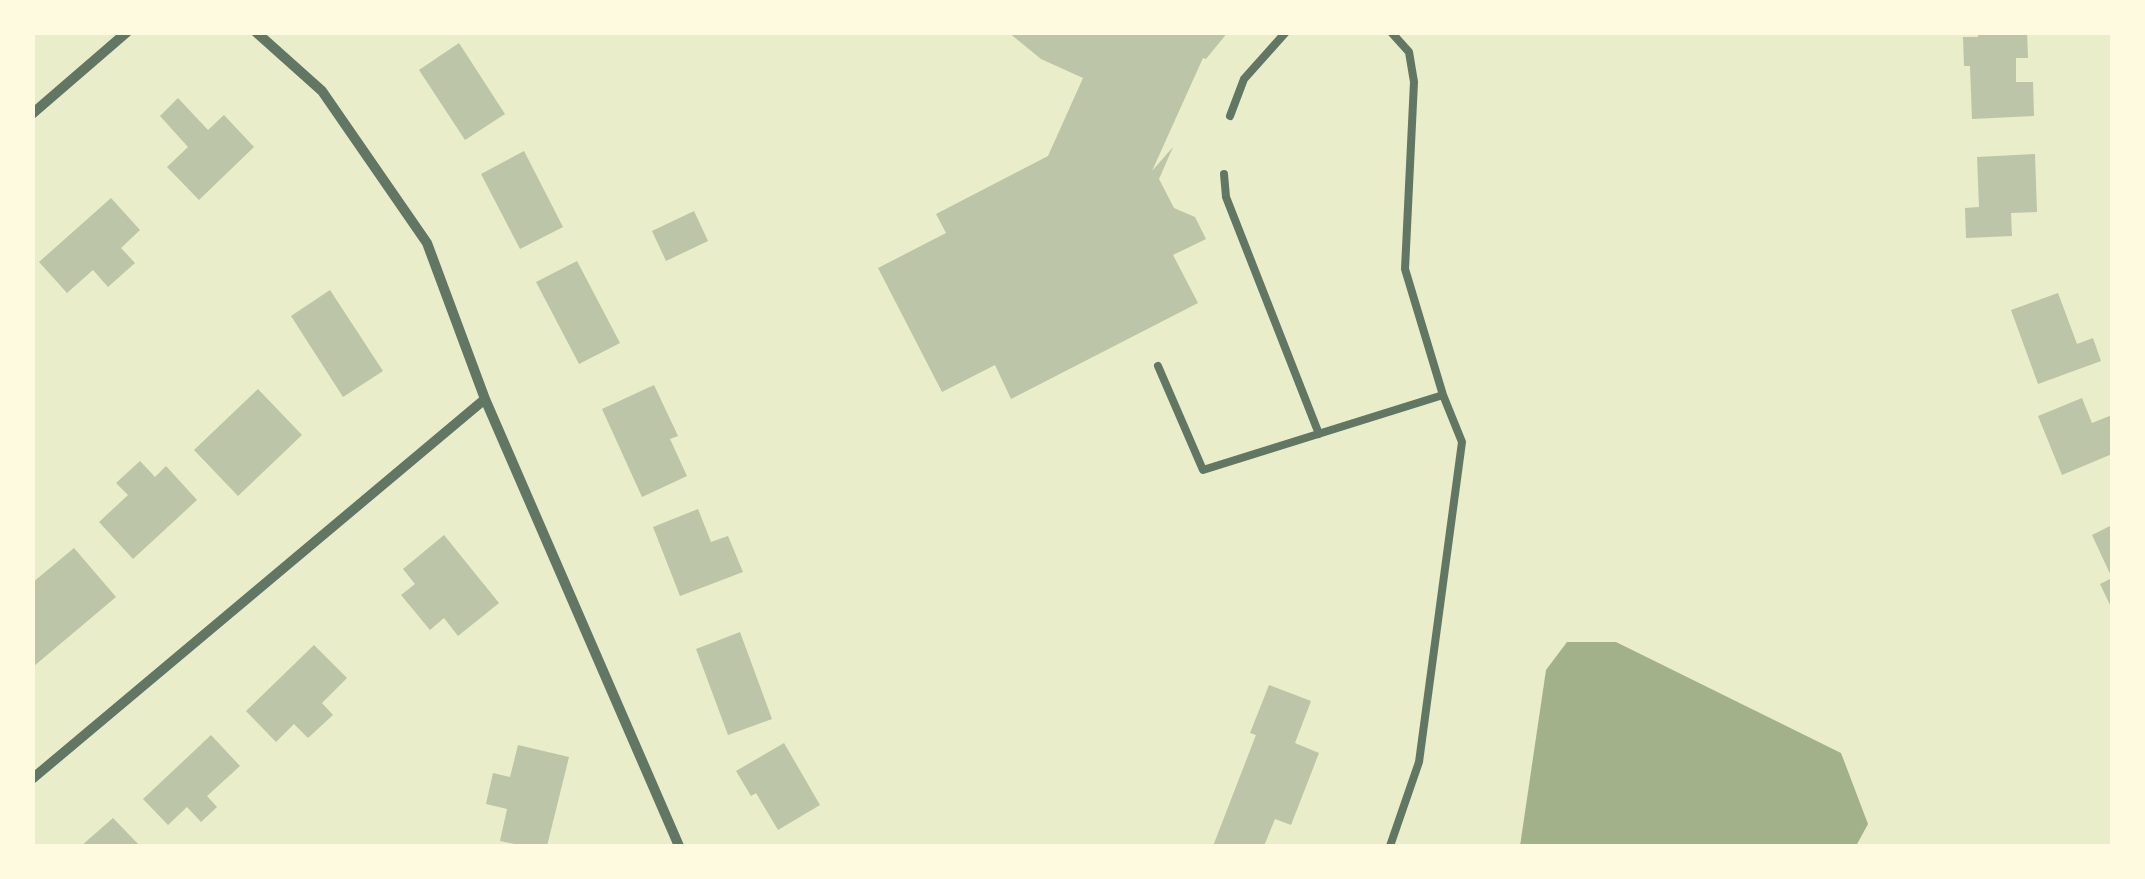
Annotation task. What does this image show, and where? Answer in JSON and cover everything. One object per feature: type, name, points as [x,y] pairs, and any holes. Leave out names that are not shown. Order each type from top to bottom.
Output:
[{"type":"street","points":[[32,114],[127,32]]},
{"type":"street","points":[[256,32],[322,91],[427,243],[484,400],[679,846]]},
{"type":"street","points":[[32,779],[484,400]]},
{"type":"lane","points":[[1230,116],[1244,79],[1286,32]]},
{"type":"lane","points":[[1390,846],[1419,762],[1462,442],[1443,395],[1404,269],[1414,82],[1409,52],[1391,32]]},
{"type":"lane","points":[[1224,174],[1226,197],[1319,434]]},
{"type":"lane","points":[[1158,366],[1203,470],[1443,395]]},
{"type":"shaded area","points":[[1567,642],[1616,642],[1841,753],[1868,824],[1856,846],[1520,846],[1546,670]]},
{"type":"building","points":[[1008,32],[1228,32],[1203,58],[1152,171],[1173,147],[1159,179],[1174,208],[1195,217],[1206,239],[1173,255],[1198,303],[1011,399],[995,365],[942,392],[878,268],[946,233],[936,214],[1048,156],[1083,78],[1041,59]]},
{"type":"building","points":[[1978,32],[2027,32],[2028,58],[2016,58],[2016,82],[2033,82],[2034,116],[1972,119],[1970,66],[1964,66],[1963,37],[1978,37]]},
{"type":"building","points":[[459,43],[505,114],[465,140],[419,70]]},
{"type":"building","points":[[178,98],[208,130],[224,115],[254,147],[199,200],[167,167],[188,147],[160,116]]},
{"type":"building","points":[[524,151],[563,227],[520,249],[481,174]]},
{"type":"building","points":[[2035,154],[2037,212],[2011,213],[2012,236],[1966,238],[1965,208],[1979,207],[1977,157]]},
{"type":"building","points":[[111,198],[140,230],[121,248],[135,263],[108,287],[93,270],[67,293],[39,262]]},
{"type":"building","points":[[694,211],[708,241],[666,261],[652,231]]},
{"type":"building","points":[[577,261],[620,343],[579,364],[536,282]]},
{"type":"building","points":[[330,290],[383,371],[343,397],[291,316]]},
{"type":"building","points":[[2058,293],[2077,344],[2093,338],[2101,361],[2038,384],[2011,310]]},
{"type":"building","points":[[654,385],[678,436],[670,439],[687,476],[642,497],[602,409]]},
{"type":"building","points":[[258,389],[302,435],[238,496],[194,450]]},
{"type":"building","points":[[2082,398],[2092,423],[2112,415],[2112,454],[2062,475],[2038,416]]},
{"type":"building","points":[[140,461],[155,477],[166,466],[197,500],[133,559],[99,522],[128,495],[116,483]]},
{"type":"building","points":[[698,509],[711,542],[728,536],[743,572],[680,596],[653,527]]},
{"type":"building","points":[[2112,525],[2112,578],[2092,535]]},
{"type":"building","points":[[444,535],[499,603],[458,636],[444,618],[430,630],[401,595],[415,584],[403,569]]},
{"type":"building","points":[[74,548],[116,597],[34,666],[32,583]]},
{"type":"building","points":[[2112,578],[2112,609],[2100,584]]},
{"type":"building","points":[[740,632],[772,719],[728,735],[696,649]]},
{"type":"building","points":[[314,645],[347,678],[322,703],[333,715],[308,738],[294,724],[276,742],[246,711]]},
{"type":"building","points":[[1269,685],[1311,701],[1295,743],[1319,753],[1291,825],[1275,819],[1264,846],[1213,846],[1256,735],[1250,733]]},
{"type":"building","points":[[211,735],[240,766],[207,796],[217,807],[201,822],[187,807],[168,825],[143,799]]},
{"type":"building","points":[[784,743],[820,805],[778,830],[756,793],[751,796],[736,771]]},
{"type":"building","points":[[518,745],[569,757],[547,846],[500,841],[507,809],[486,804],[493,773],[510,777]]},
{"type":"building","points":[[113,818],[140,846],[81,846]]}]
